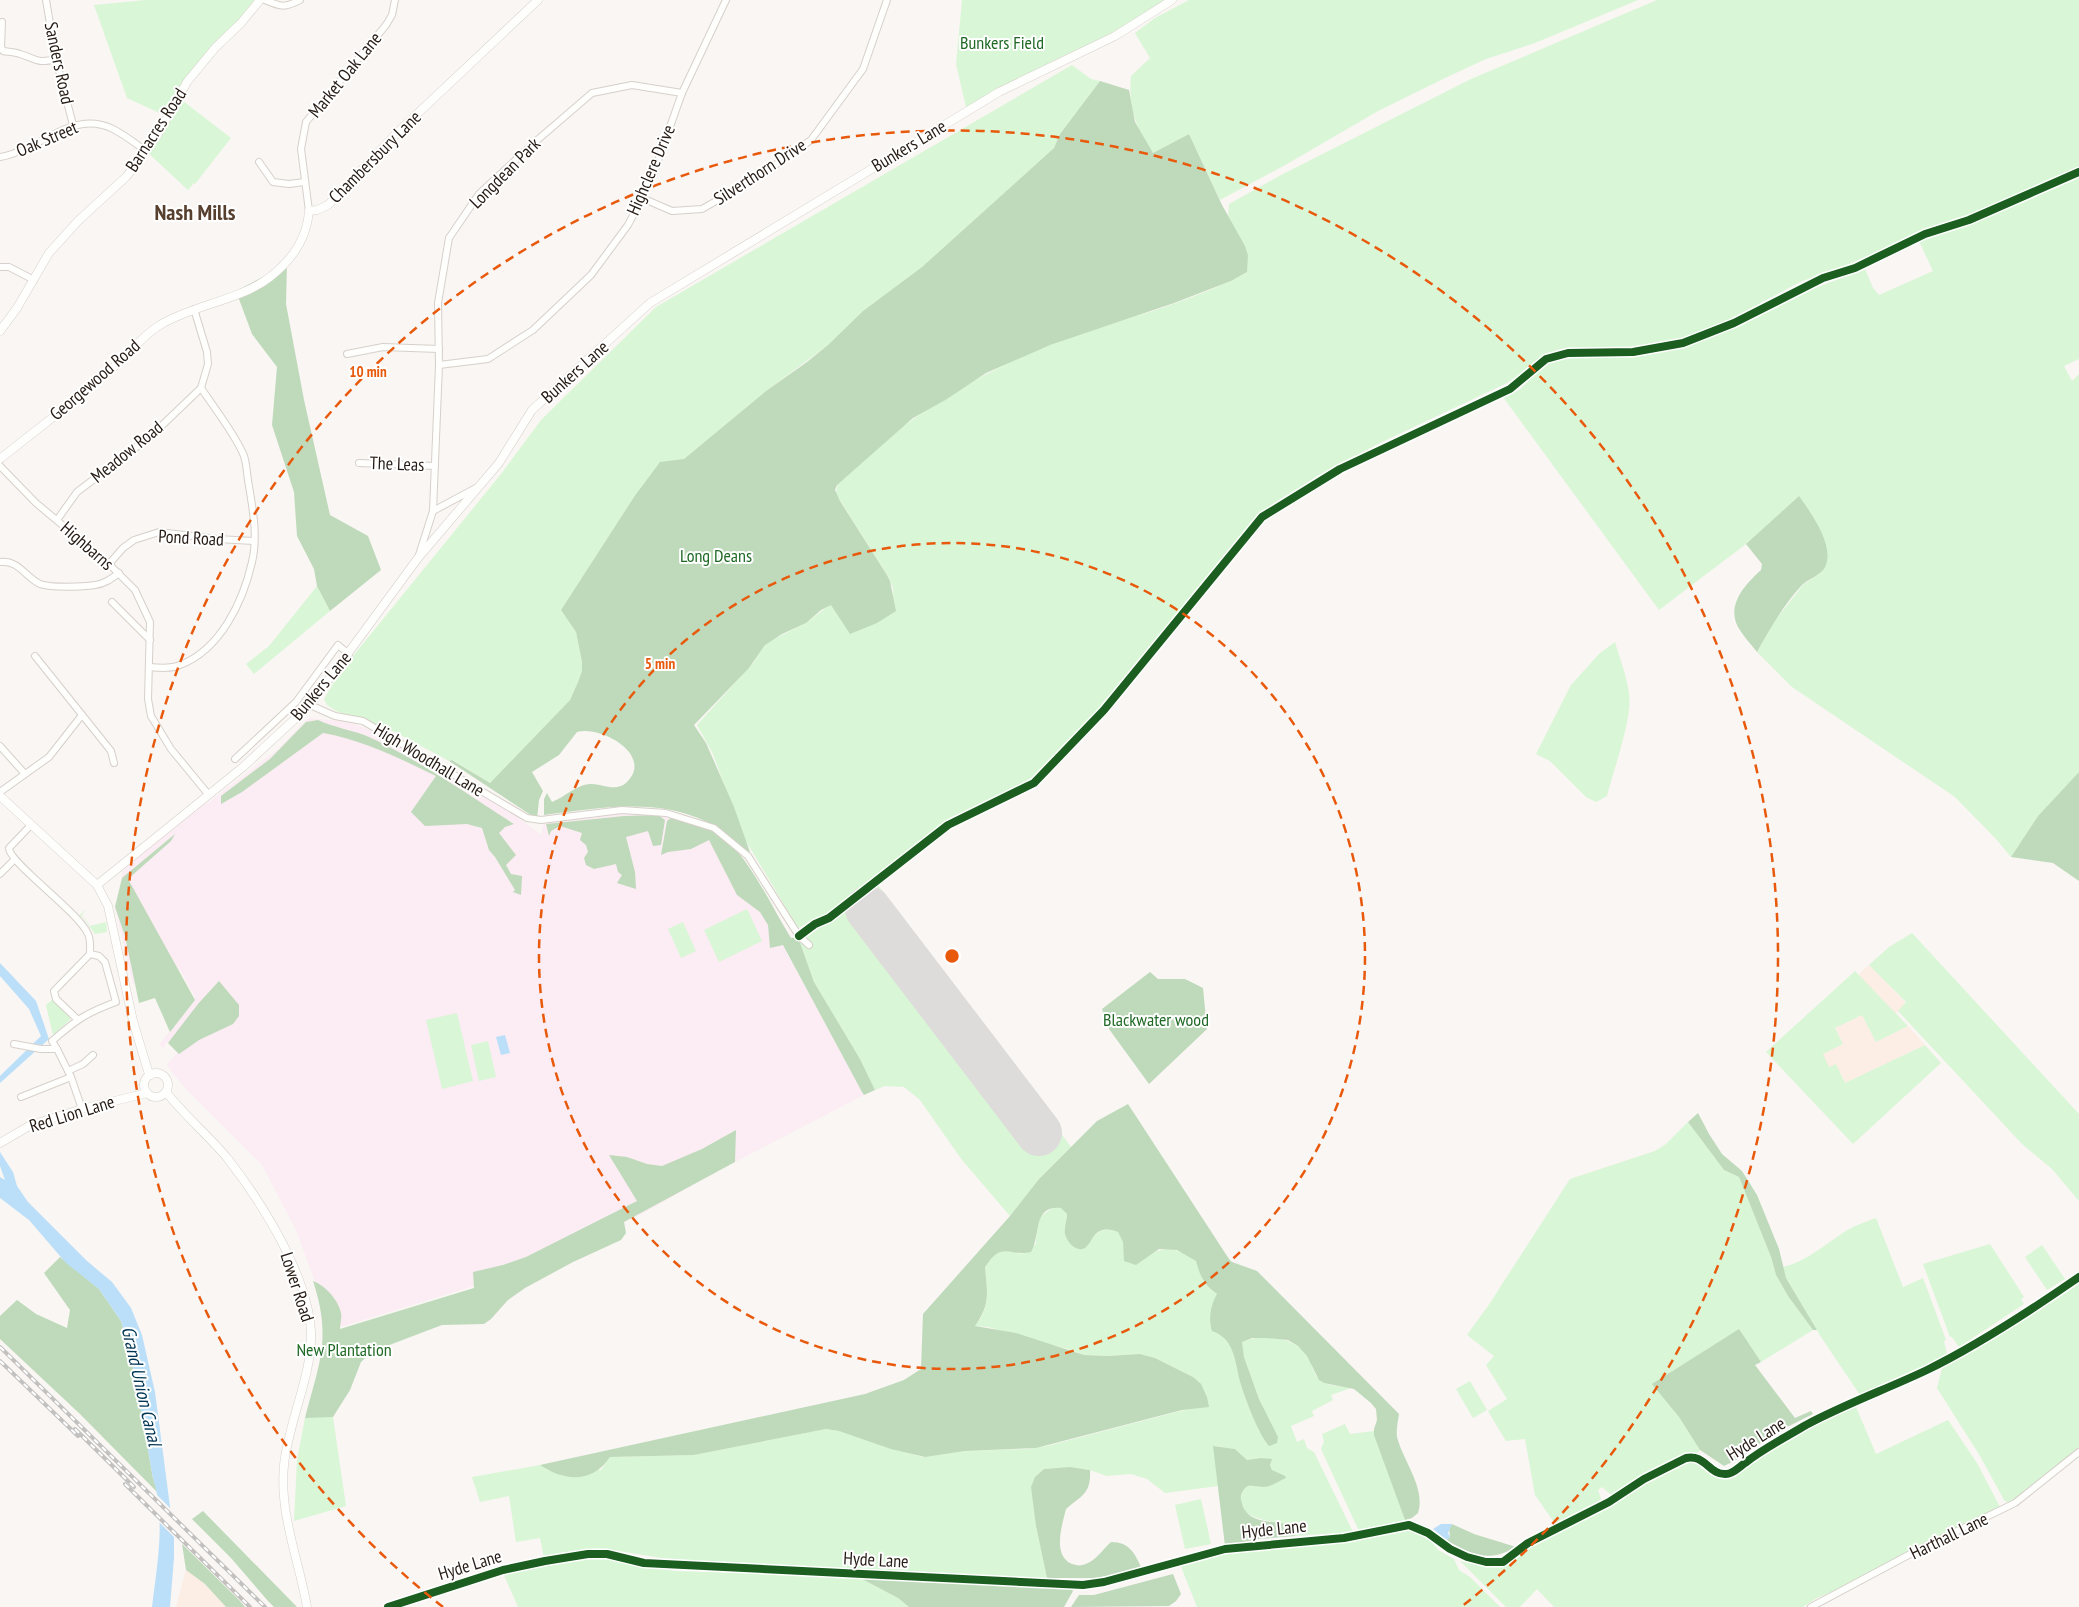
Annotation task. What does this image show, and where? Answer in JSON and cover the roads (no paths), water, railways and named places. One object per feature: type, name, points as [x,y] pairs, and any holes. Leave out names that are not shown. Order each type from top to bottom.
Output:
[{"type":"street","name":"Sanders Road","points":[[46,0],[56,59],[73,125]]},
{"type":"street","name":"Barnacres Road","points":[[0,331],[17,308],[49,253],[78,221],[127,176],[159,132],[188,82],[215,48],[241,23],[260,0]]},
{"type":"street","points":[[265,0],[277,5],[288,6],[300,0]]},
{"type":"street","name":"Market Oak Lane","points":[[309,210],[301,149],[306,122],[386,25],[392,15],[394,0]]},
{"type":"street","name":"Chambersbury Lane","points":[[194,310],[238,293],[270,277],[300,244],[307,227],[309,210],[317,210],[328,205],[399,131],[538,0]]},
{"type":"street","name":"Highclere Drive","points":[[439,365],[488,358],[533,330],[591,275],[628,225],[642,198],[654,172],[682,93],[726,0]]},
{"type":"street","name":"Silverthorn Drive","points":[[642,198],[672,211],[702,210],[758,177],[810,140],[863,69],[887,0]]},
{"type":"street","name":"Bunkers Lane","points":[[97,885],[243,767],[310,705],[418,558],[499,463],[532,410],[650,303],[999,92],[1115,36],[1172,0]]},
{"type":"street","points":[[2,22],[1,47],[3,51],[20,54],[35,61],[47,62],[56,59]]},
{"type":"street","name":"Longdean Park","points":[[418,558],[433,511],[439,365],[438,303],[448,238],[479,194],[592,93],[632,85],[682,93]]},
{"type":"street","name":"Oak Street","points":[[0,157],[27,149],[73,125],[91,123],[114,129],[146,151]]},
{"type":"street","points":[[259,162],[273,182],[289,184],[304,182]]},
{"type":"street","points":[[0,267],[9,267],[34,280]]},
{"type":"street","points":[[194,310],[207,352],[208,364],[201,388],[244,456],[254,517],[252,562],[243,590],[232,614],[213,642],[196,657],[179,666],[168,668],[150,667],[148,699],[151,716],[171,749],[208,794]]},
{"type":"street","name":"Georgewood Road","points":[[0,459],[108,373],[148,334],[168,320],[194,310]]},
{"type":"street","points":[[347,354],[383,347],[439,348]]},
{"type":"street","name":"Meadow Road","points":[[57,520],[77,492],[151,436],[201,388]]},
{"type":"street","name":"The Leas","points":[[359,463],[435,466]]},
{"type":"street","name":"Highbarns","points":[[0,466],[36,503],[119,573],[135,590],[150,622],[150,667]]},
{"type":"street","points":[[433,511],[478,487]]},
{"type":"street","name":"Pond Road","points":[[108,564],[123,548],[134,540],[159,532],[254,541]]},
{"type":"street","points":[[0,562],[14,563],[40,584],[55,586],[95,585],[109,580],[119,573]]},
{"type":"street","points":[[112,602],[150,640]]},
{"type":"street","points":[[236,760],[296,702],[338,645],[349,654]]},
{"type":"street","points":[[35,656],[111,751],[114,763]]},
{"type":"street","name":"High Woodhall Lane","points":[[310,705],[335,716],[363,721],[526,818],[541,820],[622,810],[666,813],[714,828],[748,856],[799,936],[809,945]]},
{"type":"street","points":[[0,792],[49,757],[82,715]]},
{"type":"street","points":[[0,746],[25,774]]},
{"type":"street","points":[[0,796],[97,885],[108,906],[133,1021],[151,1075]]},
{"type":"street","points":[[31,824],[9,848],[9,852],[14,860],[46,887],[88,933],[90,954],[54,991],[56,999],[77,1019]]},
{"type":"street","points":[[0,874],[14,860]]},
{"type":"street","points":[[82,1109],[70,1074],[52,1041],[77,1019],[116,1002],[104,962],[99,956],[90,954]]},
{"type":"street","points":[[14,1044],[27,1048],[57,1048]]},
{"type":"street","points":[[21,1097],[70,1074],[93,1055]]},
{"type":"street","points":[[159,1074],[165,1077],[168,1083],[166,1092],[159,1097],[147,1093],[145,1083],[151,1075],[159,1074]]},
{"type":"street","name":"Lower Road","points":[[166,1092],[228,1160],[274,1225],[302,1292],[311,1332],[310,1354],[284,1462],[282,1490],[286,1516],[308,1607]]},
{"type":"street","name":"Red Lion Lane","points":[[0,1142],[31,1125],[82,1109],[147,1093]]},
{"type":"street","name":"Hyde Lane","points":[[392,1606],[503,1570],[588,1554],[623,1556],[644,1562],[1083,1585],[1104,1582],[1225,1549],[1344,1538],[1409,1525],[1428,1533],[1450,1549],[1468,1557],[1486,1562],[1503,1562],[1528,1543],[1609,1502],[1644,1479],[1686,1458],[1692,1456],[1700,1459],[1718,1473],[1734,1472],[1753,1456],[1809,1424],[1929,1369],[1995,1333],[2079,1277]]},
{"type":"street","name":"Harthall Lane","points":[[1811,1607],[1916,1551],[2015,1503],[2079,1452]]},
{"type":"water","points":[[0,963],[36,1001],[49,1039],[0,1083],[0,1076],[41,1036],[29,1009],[0,976]]},
{"type":"water","points":[[505,1035],[510,1053],[501,1055],[496,1037]]},
{"type":"water","name":"Grand Union Canal","points":[[0,1152],[13,1172],[17,1186],[28,1202],[87,1261],[112,1282],[131,1308],[142,1335],[155,1392],[174,1537],[170,1607],[152,1607],[158,1559],[159,1510],[132,1359],[121,1321],[99,1289],[66,1263],[29,1220],[0,1198],[0,1177],[5,1180],[0,1166]]},
{"type":"water","points":[[1441,1524],[1452,1524],[1448,1533],[1450,1537],[1446,1540],[1433,1529]]},
{"type":"railway","points":[[0,1347],[265,1607]]},
{"type":"railway","points":[[0,1361],[78,1436]]},
{"type":"railway","points":[[75,1429],[134,1487]]},
{"type":"railway","points":[[125,1484],[250,1607]]},
{"type":"district","name":"Nash Mills","points":[[195,212]]},
{"type":"park label","name":"Bunkers Field","points":[[1002,43]]},
{"type":"park label","name":"Long Deans","points":[[716,556]]},
{"type":"park label","name":"Blackwater wood","points":[[1156,1020]]},
{"type":"park label","name":"New Plantation","points":[[344,1350]]}]
